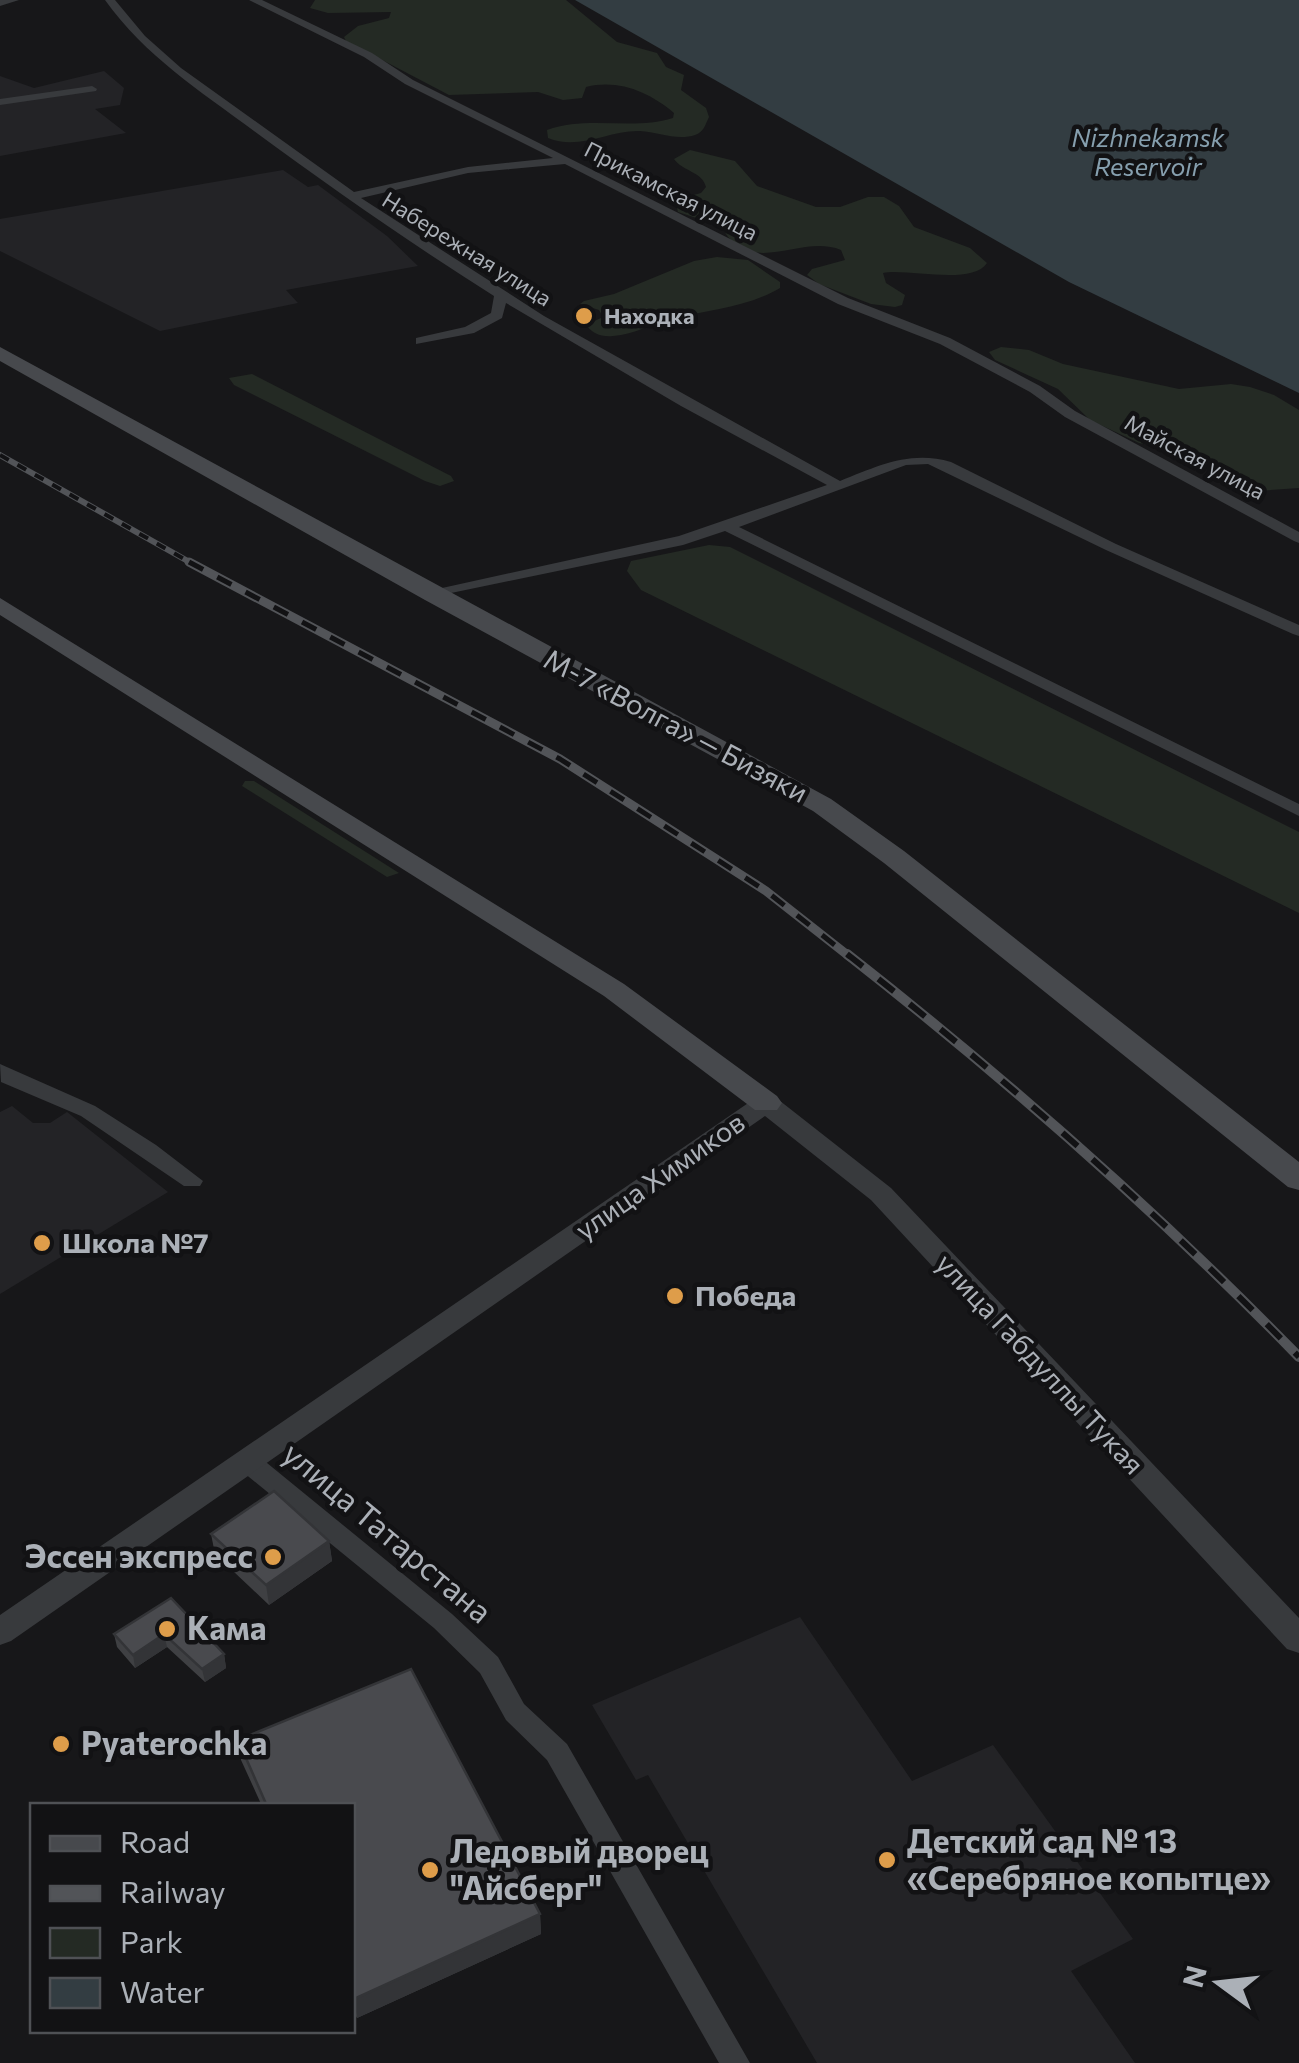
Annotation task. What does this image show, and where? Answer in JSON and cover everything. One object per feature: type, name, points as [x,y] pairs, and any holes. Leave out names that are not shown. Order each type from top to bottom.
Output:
[{"type":"main road","name":"М-7 «Волга» — Бизяки","points":[[0,353],[433,595],[822,805],[894,857],[1299,1180]]},
{"type":"main road","name":"улица Химиков","points":[[0,605],[614,990],[766,1103]]},
{"type":"street","points":[[0,3],[14,0]]},
{"type":"street","name":"Набережная улица","points":[[110,0],[124,22],[170,67],[420,247],[652,387],[837,485]]},
{"type":"street","name":"Прикамская улица","points":[[254,0],[843,301],[945,340],[1035,389],[1070,414]]},
{"type":"street","points":[[0,102],[92,89]]},
{"type":"street","points":[[349,197],[468,170],[566,160]]},
{"type":"street","points":[[421,341],[486,324],[497,315],[500,294]]},
{"type":"street","name":"Майская улица","points":[[1070,414],[1299,538]]},
{"type":"street","points":[[433,595],[683,540],[904,461],[938,462],[1111,548],[1299,631]]},
{"type":"street","points":[[726,526],[1299,811]]},
{"type":"street","points":[[0,1071],[24,1088],[69,1102],[124,1133],[192,1181]]},
{"type":"street","name":"улица Химиков","points":[[0,1632],[766,1103]]},
{"type":"street","name":"улица Габдуллы Тукая","points":[[766,1103],[881,1194],[1299,1640]]},
{"type":"street","name":"улица Татарстана","points":[[247,1462],[443,1621],[489,1665],[515,1712],[557,1752],[734,2063]]},
{"type":"shaded area","points":[[104,71],[124,88],[120,105],[95,109],[126,133],[0,156],[0,76],[34,88]]},
{"type":"shaded area","points":[[283,170],[308,187],[318,185],[387,236],[418,266],[286,290],[298,303],[160,331],[0,251],[0,219]]},
{"type":"shaded area","name":"Школа №7","points":[[12,1106],[33,1123],[50,1123],[67,1112],[168,1192],[0,1294],[0,1112]]},
{"type":"shaded area","name":"Детский сад № 13 «Серебряное копытце»","points":[[800,1617],[912,1781],[993,1745],[1133,1939],[1071,1971],[1135,2063],[817,2063],[648,1775],[636,1780],[592,1705]]},
{"type":"green space","points":[[315,0],[566,0],[617,42],[657,53],[666,67],[684,75],[681,90],[706,108],[709,117],[700,132],[688,137],[640,131],[571,142],[548,138],[547,130],[563,126],[658,122],[673,118],[674,113],[644,93],[610,85],[586,87],[582,98],[563,100],[538,92],[449,95],[346,41],[344,37],[358,26],[389,18],[391,12],[328,13],[310,8]]},
{"type":"green space","points":[[690,150],[735,161],[757,186],[816,207],[840,207],[868,197],[884,197],[899,206],[914,227],[970,248],[987,263],[968,274],[883,273],[886,283],[905,295],[902,305],[871,304],[819,284],[807,275],[812,269],[845,260],[841,250],[825,246],[761,253],[746,250],[733,242],[721,226],[678,212],[675,200],[701,193],[706,187],[701,178],[674,159]]},
{"type":"green space","points":[[717,257],[748,260],[780,282],[780,288],[742,304],[666,320],[621,335],[594,333],[586,325],[603,317],[599,310],[580,304],[584,301],[614,294],[694,261]]},
{"type":"green space","points":[[1001,347],[1029,350],[1063,364],[1179,389],[1231,384],[1274,395],[1299,410],[1299,488],[1243,492],[1225,487],[1196,455],[1139,443],[1090,420],[1058,389],[995,360],[989,352]]},
{"type":"green space","points":[[252,374],[451,476],[454,481],[440,486],[425,481],[234,385],[229,378]]},
{"type":"green space","points":[[709,545],[730,547],[1299,832],[1299,913],[641,590],[627,571],[631,561]]},
{"type":"green space","points":[[245,781],[254,781],[399,873],[387,877],[242,786]]},
{"type":"water","name":"Nizhnekamsk Reservoir","points":[[575,0],[1299,0],[1299,393],[1069,282]]},
{"type":"building","name":"Эссен экспресс","points":[[274,1491],[329,1541],[266,1585],[211,1534]]},
{"type":"building","points":[[171,1598],[224,1654],[202,1669],[164,1634],[133,1655],[114,1634]]},
{"type":"building","name":"Ледовый дворец \"Айсберг\"","points":[[411,1669],[540,1914],[355,1999],[355,1803],[266,1803],[238,1740]]},
{"type":"railway","points":[[0,455],[193,564]]},
{"type":"railway","points":[[189,562],[560,759],[766,891],[850,957]]},
{"type":"railway","points":[[847,954],[1080,1148],[1299,1357]]},
{"type":"place","name":"Находка","points":[[584,316]]},
{"type":"place","name":"Школа №7","points":[[42,1243]]},
{"type":"place","name":"Победа","points":[[675,1296]]},
{"type":"place","name":"Эссен экспресс","points":[[273,1557]]},
{"type":"place","name":"Кама","points":[[167,1629]]},
{"type":"place","name":"Pyaterochka","points":[[61,1744]]},
{"type":"place","name":"Детский сад № 13 «Серебряное копытце»","points":[[887,1860]]},
{"type":"place","name":"Ледовый дворец \"Айсберг\"","points":[[430,1870]]}]
